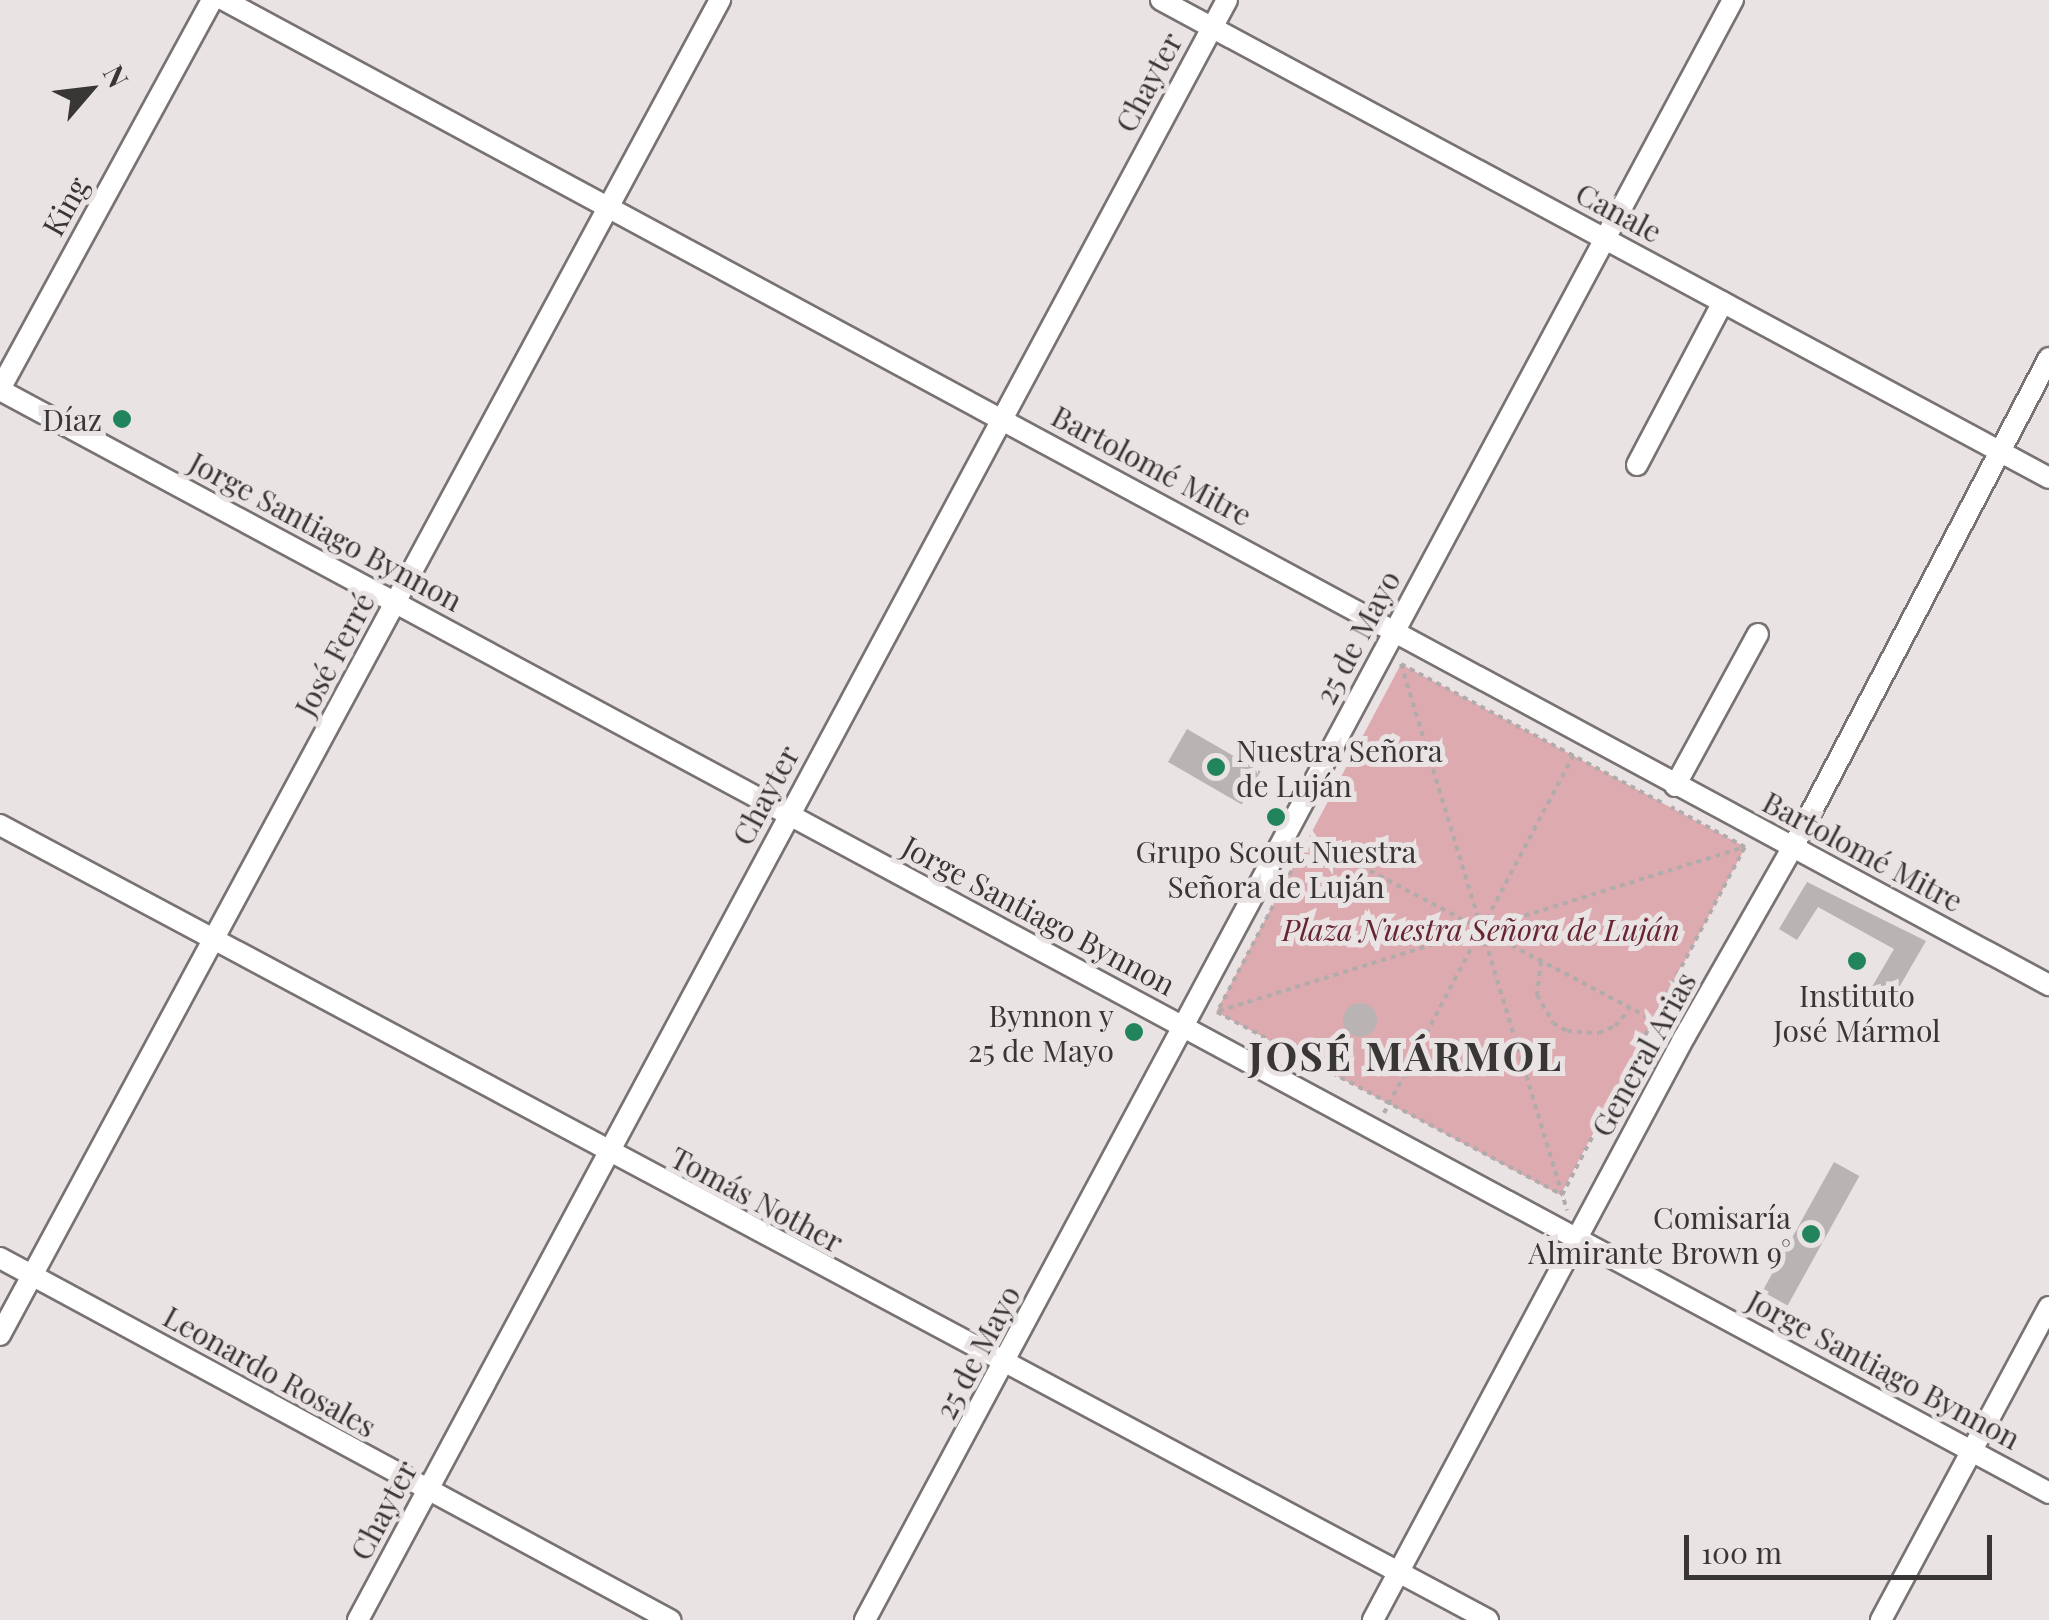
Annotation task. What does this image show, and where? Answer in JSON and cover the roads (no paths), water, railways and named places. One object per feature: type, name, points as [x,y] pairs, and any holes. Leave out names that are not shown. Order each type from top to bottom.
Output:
[{"type":"street","name":"King","points":[[0,389],[212,0]]},
{"type":"street","name":"Bartolomé Mitre","points":[[224,0],[1395,630],[1578,746],[1675,786],[2049,986]]},
{"type":"street","name":"José Ferré","points":[[0,1335],[720,0]]},
{"type":"street","name":"Canale","points":[[1161,0],[2049,478]]},
{"type":"street","name":"Chayter","points":[[358,1620],[1227,0]]},
{"type":"street","name":"25 de Mayo","points":[[865,1620],[1185,1028],[1300,833],[1395,630],[1732,0]]},
{"type":"street","points":[[1637,465],[1723,302]]},
{"type":"street","name":"General Arias","points":[[1373,1620],[1685,1036],[1793,847],[2049,358]]},
{"type":"street","name":"Jorge Santiago Bynnon","points":[[0,389],[2049,1492]]},
{"type":"street","points":[[1675,786],[1758,634]]},
{"type":"street","name":"Tomás Nother","points":[[0,825],[1004,1365],[1488,1620]]},
{"type":"street","name":"Leonardo Rosales","points":[[0,1258],[670,1620]]},
{"type":"street","points":[[1881,1620],[2049,1307]]},
{"type":"place","name":"Díaz","points":[[122,419]]},
{"type":"place","name":"Nuestra Señora de Luján","points":[[1216,767]]},
{"type":"place","name":"Grupo Scout Nuestra Señora de Luján","points":[[1276,817]]},
{"type":"place","name":"Instituto José Mármol","points":[[1857,961]]},
{"type":"place","name":"Bynnon y 25 de Mayo","points":[[1134,1032]]},
{"type":"place","name":"Comisaría Almirante Brown 9°","points":[[1811,1234]]},
{"type":"district","name":"JOSÉ MÁRMOL","points":[[1406,1055]]},
{"type":"park label","name":"Plaza Nuestra Señora de Luján","points":[[1481,929]]}]
